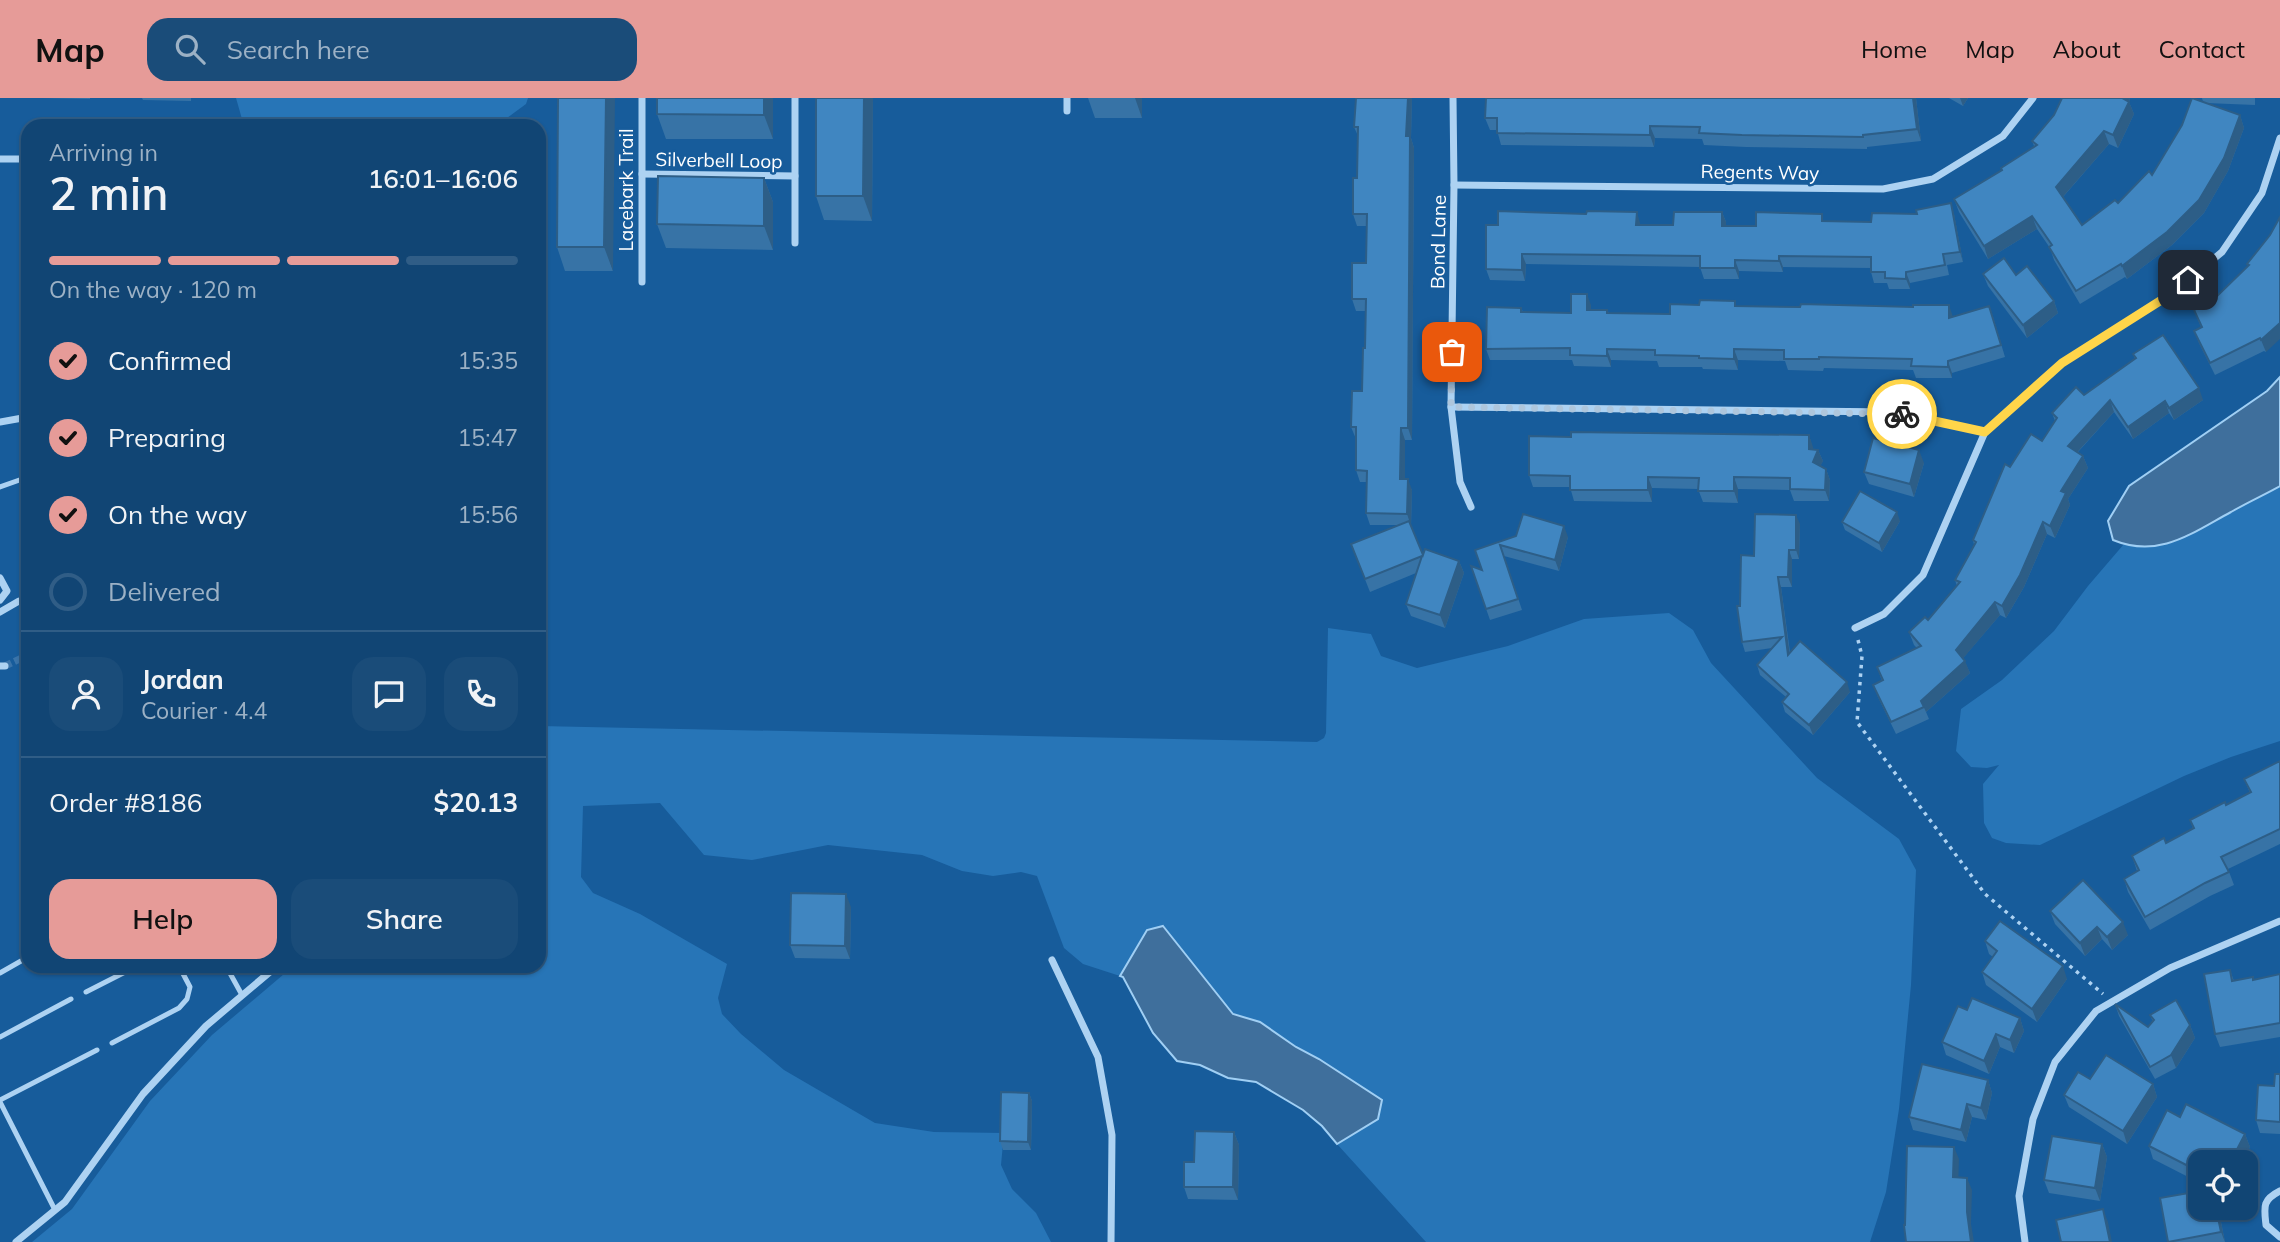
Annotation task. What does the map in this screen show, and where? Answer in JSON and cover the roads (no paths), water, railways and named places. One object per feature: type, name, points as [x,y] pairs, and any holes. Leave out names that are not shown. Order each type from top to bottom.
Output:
[{"type":"street","name":"Lacebark Trail","points":[[642,98],[642,282]]},
{"type":"street","name":"Silverbell Loop","points":[[795,98],[796,243]]},
{"type":"street","points":[[1067,98],[1067,111]]},
{"type":"street","name":"Bond Lane","points":[[1453,98],[1451,407],[1460,482],[1471,507]]},
{"type":"street","name":"Regents Way","points":[[1454,185],[1883,189],[1933,179],[2003,136],[2033,98]]},
{"type":"street","points":[[1855,628],[1884,614],[1923,575],[1985,432],[2062,363],[2171,294],[2222,252],[2262,193],[2280,138]]},
{"type":"street","points":[[0,159],[21,159]]},
{"type":"street","name":"Silverbell Loop","points":[[642,174],[795,176]]},
{"type":"street","points":[[1451,407],[1894,412],[1985,432]]},
{"type":"street","points":[[0,422],[21,418]]},
{"type":"street","points":[[0,578],[7,591],[0,600]]},
{"type":"street","points":[[0,612],[21,602]]},
{"type":"street","points":[[2025,1242],[2019,1196],[2033,1119],[2055,1062],[2096,1012],[2170,968],[2280,921]]},
{"type":"street","points":[[1052,960],[1098,1057],[1112,1135],[1111,1242]]},
{"type":"street","points":[[16,1242],[65,1202],[142,1094],[206,1026],[269,973]]},
{"type":"street","points":[[2280,1191],[2271,1195],[2264,1207],[2266,1225],[2280,1237]]},
{"type":"lane","points":[[0,487],[21,480]]},
{"type":"lane","points":[[0,972],[21,961]]},
{"type":"lane","points":[[86,992],[123,973]]},
{"type":"lane","points":[[112,1043],[179,1007],[187,999],[190,987],[183,973]]},
{"type":"lane","points":[[230,973],[242,995]]},
{"type":"lane","points":[[0,1037],[71,999]]},
{"type":"lane","points":[[55,1210],[0,1101],[97,1050]]},
{"type":"tunnel","points":[[5,666],[21,658]]}]
